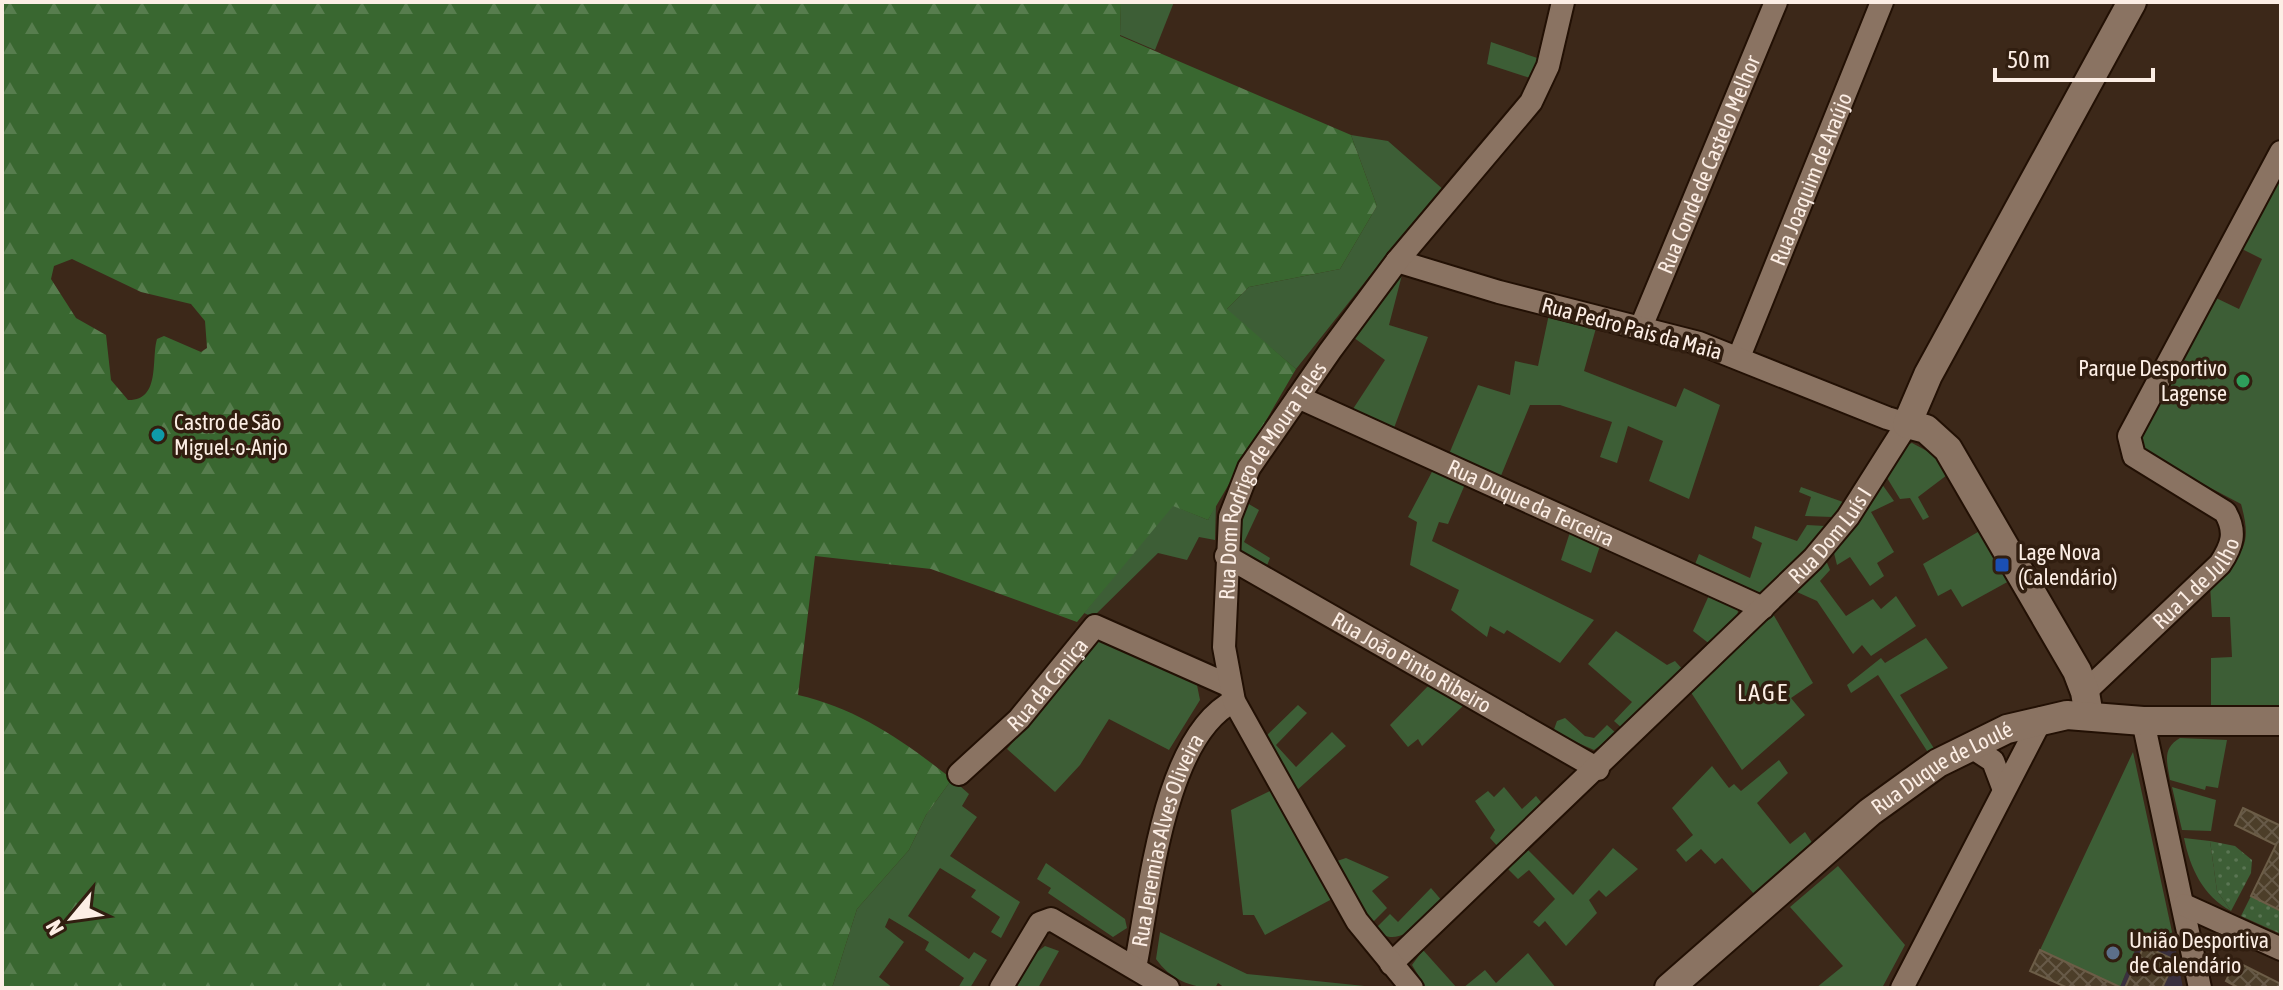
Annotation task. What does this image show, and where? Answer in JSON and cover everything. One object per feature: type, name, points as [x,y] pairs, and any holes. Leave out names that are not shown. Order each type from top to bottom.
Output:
[{"type":"street","name":"Rua Dom Rodrigo de Moura Teles","points":[[1412,988],[1357,921],[1231,693],[1224,647],[1226,556],[1236,496],[1249,468],[1397,261],[1531,102],[1548,66],[1563,2]]},
{"type":"street","name":"Rua Conde de Castelo Melhor","points":[[1641,327],[1776,2]]},
{"type":"street","name":"Rua Joaquim de Araújo","points":[[1739,357],[1882,2]]},
{"type":"street","name":"Rua Dom Luís I","points":[[1391,964],[1598,769],[1840,528],[1907,424],[1928,375],[2132,2]]},
{"type":"street","name":"Rua 1 de Julho","points":[[2087,704],[2220,564],[2232,543],[2231,522],[2225,512],[2134,456],[2129,436],[2281,152]]},
{"type":"street","name":"Rua Pedro Pais da Maia","points":[[1397,261],[1541,304],[1641,327],[1739,357],[1907,424]]},
{"type":"street","name":"Rua Duque da Terceira","points":[[1298,397],[1763,608]]},
{"type":"street","points":[[1907,424],[1926,429],[1948,449],[2087,704]]},
{"type":"street","name":"Rua João Pinto Ribeiro","points":[[1226,556],[1598,769]]},
{"type":"street","name":"Rua da Caniça","points":[[959,774],[1019,719],[1095,626],[1204,674],[1231,693]]},
{"type":"street","name":"Rua Jeremias Alves Oliveira","points":[[1204,674],[1212,694],[1210,717]]},
{"type":"street","name":"Rua Jeremias Alves Oliveira","points":[[1135,968],[1174,781],[1191,742],[1231,693]]},
{"type":"street","name":"Rua Duque de Loulé","points":[[1669,988],[1870,812],[1938,763],[1970,746],[2087,704],[2143,721],[2281,721]]},
{"type":"street","points":[[1902,988],[2042,718]]},
{"type":"street","points":[[2143,721],[2200,988]]},
{"type":"street","points":[[1970,746],[1993,761],[2004,790]]},
{"type":"street","points":[[2184,905],[2281,949]]},
{"type":"street","points":[[1001,988],[1045,919],[1059,921],[1168,988]]},
{"type":"shaded area","points":[[2142,933],[2169,943],[2174,941],[2183,988],[2120,987]]},
{"type":"green space","points":[[2,2],[1121,2],[1120,36],[1351,135],[1377,206],[1340,269],[1249,287],[1227,309],[1296,369],[1208,520],[1173,506],[1077,622],[931,569],[815,556],[798,695],[840,708],[880,728],[952,779],[926,815],[909,850],[857,909],[832,988],[2,988]],"holes":[[[72,259],[141,292],[191,304],[205,321],[207,348],[201,352],[164,336],[157,339],[150,386],[146,394],[128,400],[111,380],[106,335],[76,318],[51,279],[54,266]]]},
{"type":"green space","points":[[1121,2],[1174,2],[1155,50],[1120,35]]},
{"type":"green space","points":[[1491,42],[1543,60],[1533,79],[1487,64]]},
{"type":"green space","points":[[1351,135],[1388,141],[1445,191],[1380,263],[1296,369],[1226,310],[1249,287],[1340,269],[1377,206]]},
{"type":"green space","points":[[2281,169],[2281,711],[2211,710],[2211,658],[2232,657],[2230,617],[2212,617],[2210,585],[2242,550],[2246,532],[2241,504],[2148,455],[2138,444],[2142,428],[2214,297],[2239,309],[2262,259],[2238,247]]},
{"type":"green space","points":[[1403,271],[1389,325],[1428,337],[1394,428],[1353,409],[1385,360],[1350,335]]},
{"type":"green space","points":[[1549,314],[1596,328],[1584,371],[1676,407],[1684,388],[1720,405],[1689,499],[1649,481],[1663,441],[1628,426],[1617,463],[1600,457],[1612,422],[1560,405],[1530,405],[1500,478],[1449,454],[1478,385],[1510,395],[1515,361],[1538,366]]},
{"type":"green space","points":[[1912,443],[1929,452],[1951,472],[1918,497],[1929,517],[1923,520],[1910,498],[1900,499],[1884,473],[1901,447]]},
{"type":"green space","points":[[1434,468],[1466,482],[1448,524],[1439,522],[1432,541],[1594,620],[1560,663],[1507,630],[1504,634],[1490,626],[1487,637],[1451,610],[1459,590],[1410,565],[1417,522],[1408,517]]},
{"type":"green space","points":[[1879,480],[1894,501],[1871,512],[1894,552],[1877,563],[1884,576],[1870,586],[1850,557],[1837,565],[1833,549]]},
{"type":"green space","points":[[1801,487],[1843,502],[1832,517],[1805,516],[1811,497],[1799,492]]},
{"type":"green space","points":[[1242,500],[1259,510],[1244,542],[1270,558],[1266,568],[1239,553]]},
{"type":"green space","points":[[1172,505],[1208,520],[1216,505],[1215,540],[1199,537],[1187,560],[1158,553],[1093,617],[1084,613]]},
{"type":"green space","points":[[1807,525],[1825,526],[1802,557],[1762,594],[1694,567],[1699,554],[1750,578],[1762,543],[1752,538],[1755,526],[1797,541]]},
{"type":"green space","points":[[1571,529],[1601,543],[1591,573],[1561,560]]},
{"type":"green space","points":[[1983,529],[2011,580],[1962,607],[1951,589],[1938,596],[1923,564]]},
{"type":"green space","points":[[1825,558],[1830,570],[1820,581],[1846,616],[1873,599],[1881,609],[1896,596],[1916,626],[1871,656],[1862,645],[1853,654],[1817,601],[1797,592]]},
{"type":"green space","points":[[1710,593],[1738,610],[1737,620],[1711,645],[1693,631]]},
{"type":"green space","points":[[1773,614],[1813,683],[1791,698],[1805,715],[1742,770],[1690,691]]},
{"type":"green space","points":[[1616,631],[1667,665],[1675,661],[1684,671],[1623,729],[1614,721],[1632,702],[1588,664]]},
{"type":"green space","points":[[1926,638],[1948,668],[1900,695],[1935,750],[1929,754],[1878,675],[1851,693],[1847,685],[1881,658],[1885,663]]},
{"type":"green space","points":[[1100,639],[1197,685],[1200,700],[1169,750],[1109,719],[1080,765],[1055,792],[1007,749]]},
{"type":"green space","points":[[1431,683],[1466,703],[1422,746],[1418,739],[1408,747],[1390,725]]},
{"type":"green space","points":[[1298,705],[1307,713],[1276,745],[1296,767],[1332,732],[1346,746],[1295,792],[1264,738]]},
{"type":"green space","points":[[1565,718],[1585,736],[1594,738],[1607,725],[1617,734],[1594,750],[1553,732],[1557,721]]},
{"type":"green space","points":[[2180,738],[2227,740],[2218,788],[2206,786],[2205,790],[2170,780],[2168,751]]},
{"type":"green space","points":[[2133,752],[2174,941],[2169,943],[2142,933],[2120,987],[2040,950]]},
{"type":"green space","points":[[1779,760],[1788,773],[1757,803],[1790,844],[1805,832],[1813,844],[1754,894],[1722,858],[1715,864],[1701,849],[1686,862],[1676,850],[1693,835],[1672,808],[1712,766],[1729,788],[1734,784],[1741,791]]},
{"type":"green space","points":[[952,779],[969,794],[962,806],[977,817],[950,856],[1020,902],[1001,938],[991,932],[1000,917],[971,897],[976,890],[940,868],[908,916],[969,959],[974,952],[987,960],[970,988],[958,988],[964,978],[925,950],[929,942],[889,918],[885,927],[904,942],[879,977],[893,988],[832,988],[857,909],[909,850],[926,815]]},
{"type":"green space","points":[[1504,787],[1522,809],[1536,796],[1545,807],[1500,849],[1490,838],[1495,830],[1475,801],[1488,791],[1494,797]]},
{"type":"green space","points":[[2172,787],[2216,800],[2211,831],[2182,830]]},
{"type":"green space","points":[[1272,790],[1332,899],[1265,935],[1254,915],[1243,915],[1231,810]]},
{"type":"green space","points":[[2184,838],[2210,841],[2217,891],[2231,911],[2221,905],[2199,880]]},
{"type":"green space","points":[[2210,841],[2235,846],[2252,860],[2251,873],[2231,911],[2217,891]]},
{"type":"green space","points":[[1613,848],[1638,869],[1606,897],[1599,890],[1589,900],[1597,913],[1566,946],[1545,921],[1539,927],[1533,922],[1555,899],[1529,870],[1518,879],[1508,869],[1528,850],[1573,895]]},
{"type":"green space","points":[[1346,858],[1389,877],[1372,891],[1387,908],[1371,924],[1334,862]]},
{"type":"green space","points":[[1046,863],[1125,919],[1127,928],[1113,937],[1048,893],[1051,888],[1037,879]]},
{"type":"green space","points":[[1838,866],[1905,945],[1882,988],[1816,988],[1843,966],[1790,907]]},
{"type":"green space","points":[[1431,888],[1443,902],[1411,930],[1393,937],[1375,929],[1390,914],[1398,922]]},
{"type":"green space","points":[[2251,896],[2281,911],[2281,934],[2241,916]]},
{"type":"green space","points":[[1160,932],[1247,974],[1384,988],[1225,988],[1218,983],[1215,988],[1198,986],[1174,977],[1156,959]]},
{"type":"green space","points":[[1045,946],[1059,951],[1038,988],[1016,988],[1037,952]]},
{"type":"green space","points":[[1423,950],[1457,988],[1426,988],[1412,965]]},
{"type":"green space","points":[[1528,953],[1556,988],[1463,988],[1485,970],[1496,983]]},
{"type":"building","points":[[2243,808],[2281,826],[2281,911],[2251,896],[2276,845],[2235,825]]},
{"type":"building","points":[[2144,946],[2175,960],[2162,988],[2125,988]]},
{"type":"building","points":[[2040,950],[2122,988],[2068,988],[2030,971]]},
{"type":"building","points":[[2235,961],[2281,984],[2281,988],[2239,988],[2226,981]]},
{"type":"place","name":"Parque Desportivo Lagense","points":[[2243,381]]},
{"type":"place","name":"Castro de São Miguel-o-Anjo","points":[[158,435]]},
{"type":"place","name":"Lage Nova (Calendário)","points":[[2002,565]]},
{"type":"place","name":"União Desportiva de Calendário","points":[[2113,953]]},
{"type":"district","name":"LAGE","points":[[1763,693]]}]
